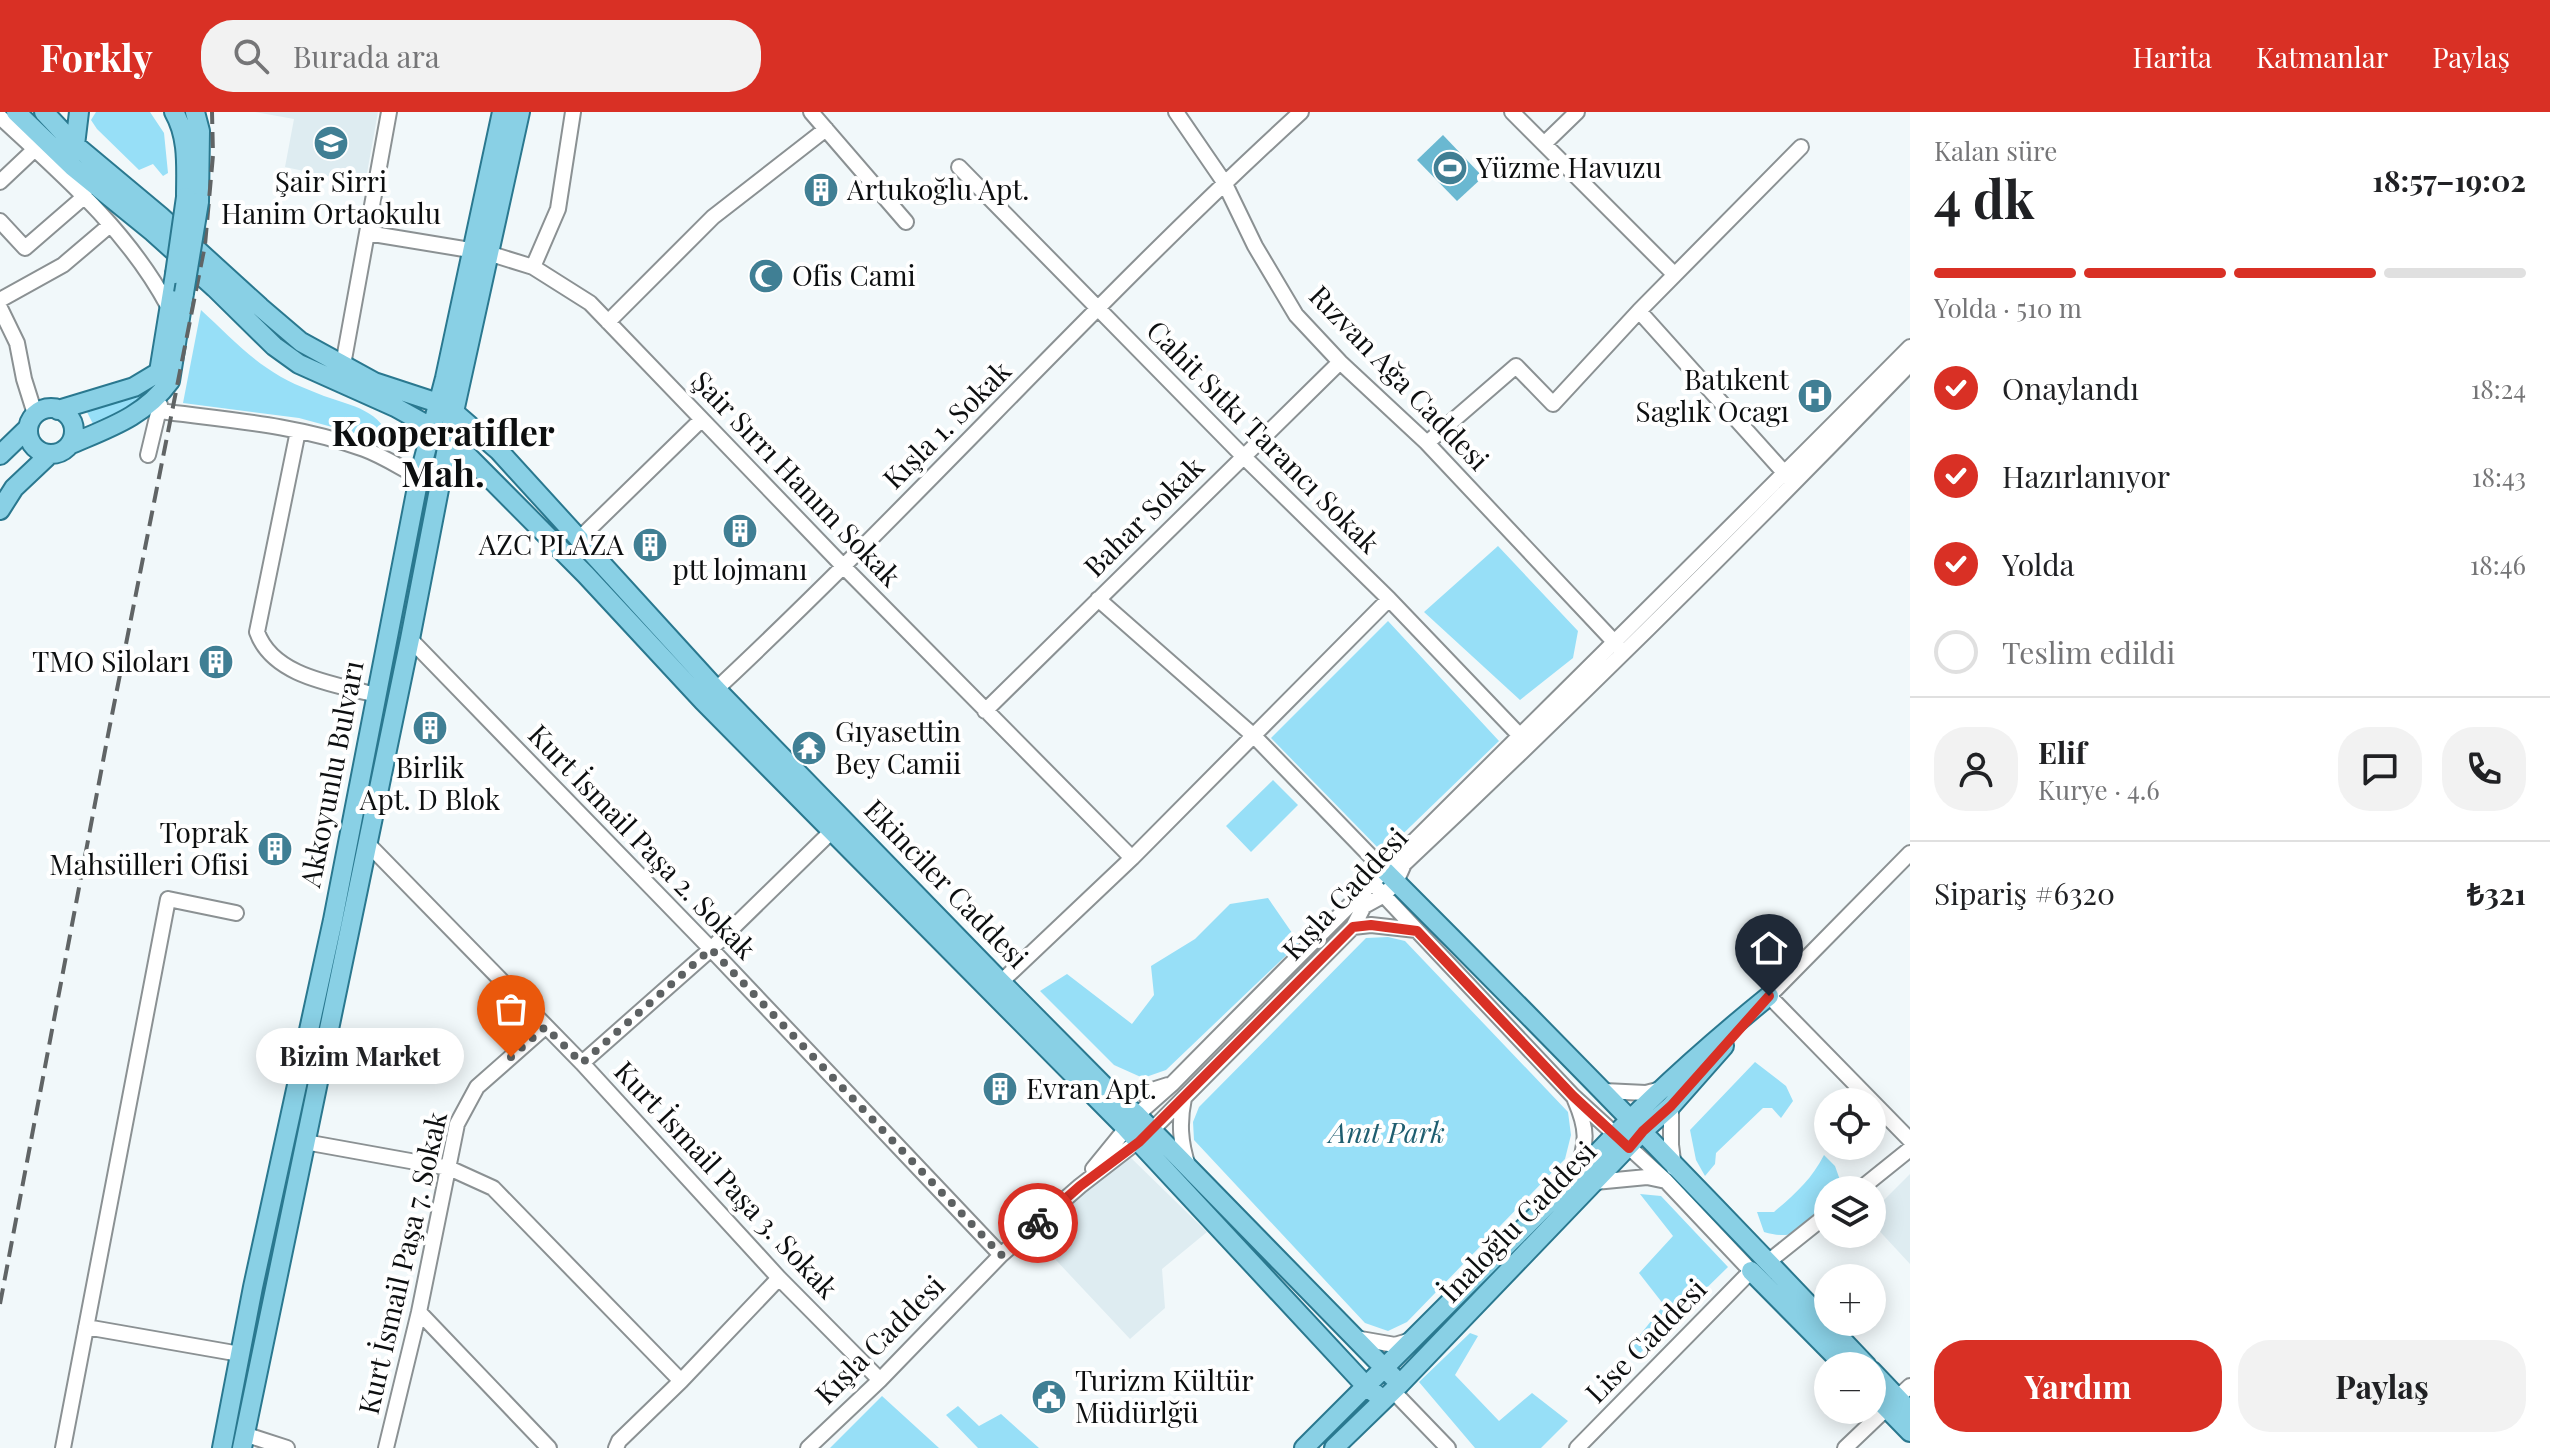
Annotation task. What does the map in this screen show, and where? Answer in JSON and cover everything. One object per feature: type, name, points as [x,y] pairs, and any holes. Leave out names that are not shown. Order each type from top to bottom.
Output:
[{"type":"main road","name":"Ekinciler Caddesi","points":[[16,112],[73,167],[153,232],[215,288],[274,346],[299,364],[449,437],[1112,1094],[1145,1137],[1365,1385],[1392,1392]]},
{"type":"main road","name":"Ekinciler Caddesi","points":[[44,112],[75,145],[301,342],[374,382],[446,408],[499,451],[579,539],[709,695],[832,831],[1132,1121]]},
{"type":"main road","points":[[75,145],[79,112]]},
{"type":"main road","points":[[69,445],[152,404],[162,381],[168,306],[193,199],[184,136],[174,112]]},
{"type":"main road","points":[[1,449],[46,409],[58,410],[134,387],[170,381],[184,293],[200,142],[195,112]]},
{"type":"main road","name":"Akkoyunlu Bulvarı","points":[[243,1441],[410,639],[449,437],[446,408],[480,252],[502,112]]},
{"type":"main road","name":"Akkoyunlu Bulvarı","points":[[480,252],[520,112]]},
{"type":"main road","name":"Akkoyunlu Bulvarı","points":[[222,1448],[333,920],[419,477],[432,427],[446,408]]},
{"type":"main road","points":[[0,510],[14,488],[50,454],[64,450],[73,439],[70,418],[58,410]]},
{"type":"main road","points":[[32,421],[28,435],[36,449],[50,454]]},
{"type":"main road","points":[[1383,882],[1604,1091],[1637,1125],[1670,1174],[1760,1266],[1852,1352]]},
{"type":"main road","points":[[1304,1448],[1576,1176],[1615,1133],[1637,1125],[1668,1097],[1715,1040],[1769,996]]},
{"type":"main road","name":"İnaloğlu Caddesi","points":[[1334,1448],[1629,1148],[1637,1125]]},
{"type":"main road","name":"Ekinciler Caddesi","points":[[1145,1137],[1189,1170],[1384,1367],[1392,1392]]},
{"type":"main road","points":[[1760,1266],[1833,1352]]},
{"type":"main road","points":[[1886,1385],[1901,1401],[1910,1432]]},
{"type":"street","points":[[343,365],[389,112]]},
{"type":"street","points":[[533,267],[558,209],[573,112]]},
{"type":"street","points":[[811,112],[906,222]]},
{"type":"street","name":"Rızvan Ağa Caddesi","points":[[1176,112],[1224,182],[1255,246],[1296,315],[1340,362],[1427,443],[1619,647]]},
{"type":"street","name":"Kışla 1. Sokak","points":[[709,695],[843,566],[1224,182],[1301,112]]},
{"type":"street","points":[[1512,112],[1673,273]]},
{"type":"street","points":[[1545,143],[1577,112]]},
{"type":"street","points":[[0,117],[85,196],[119,233],[168,306]]},
{"type":"street","points":[[608,322],[713,217],[826,129]]},
{"type":"street","points":[[1427,443],[1516,366],[1553,404],[1673,273],[1801,147]]},
{"type":"street","points":[[0,182],[35,149]]},
{"type":"street","name":"Cahit Sıtkı Tarancı Sokak","points":[[959,167],[1525,740]]},
{"type":"street","points":[[0,221],[25,248],[85,196]]},
{"type":"street","points":[[0,300],[63,265],[110,225]]},
{"type":"street","name":"Şair Sırrı Hanım Sokak","points":[[367,233],[480,252],[533,267],[590,303],[843,566],[1132,858]]},
{"type":"street","points":[[0,308],[17,343],[32,421]]},
{"type":"street","points":[[1639,311],[1790,478],[1910,347]]},
{"type":"street","name":"Bahar Sokak","points":[[985,711],[1340,362]]},
{"type":"street","name":"Kışla Caddesi","points":[[808,1448],[880,1380],[1001,1255],[1080,1186],[1145,1137],[1353,927],[1364,906],[1383,882],[1790,478],[1910,364]]},
{"type":"street","points":[[148,455],[159,411],[162,381]]},
{"type":"street","points":[[159,411],[298,431],[366,450],[419,477]]},
{"type":"street","points":[[579,539],[701,420]]},
{"type":"street","points":[[298,431],[257,632],[262,646],[299,674],[376,695]]},
{"type":"street","points":[[1098,599],[1255,737],[1383,882],[1417,931],[1573,1096],[1629,1148],[1670,1174]]},
{"type":"street","points":[[1001,982],[1255,737],[1389,599]]},
{"type":"street","name":"Kurt İsmail Paşa 2. Sokak","points":[[410,639],[711,949],[1001,1255]]},
{"type":"street","points":[[582,1063],[711,949],[832,831]]},
{"type":"street","name":"Kurt İsmail Paşa 3. Sokak","points":[[368,844],[582,1063],[779,1278],[880,1380]]},
{"type":"street","points":[[1910,853],[1769,996],[1910,1140]]},
{"type":"street","points":[[1080,1186],[1132,1121],[1383,882]]},
{"type":"street","points":[[63,1448],[168,899],[236,913]]},
{"type":"street","points":[[1353,927],[1371,925],[1417,931]]},
{"type":"street","name":"Kurt İsmail Paşa 7. Sokak","points":[[386,1448],[419,1312],[457,1124],[477,1087],[545,1027]]},
{"type":"street","points":[[1112,1094],[1149,1091],[1172,1084]]},
{"type":"street","points":[[1604,1091],[1668,1097],[1670,1174]]},
{"type":"street","points":[[1573,1096],[1586,1131],[1585,1149],[1576,1176]]},
{"type":"street","points":[[1184,1098],[1181,1146],[1189,1170]]},
{"type":"street","points":[[305,1142],[449,1168],[493,1188],[681,1381]]},
{"type":"street","points":[[1876,1176],[1910,1149]]},
{"type":"street","points":[[1595,1182],[1670,1174]]},
{"type":"street","name":"Lise Caddesi","points":[[1577,1448],[1760,1266],[1814,1225]]},
{"type":"street","points":[[616,1448],[619,1441],[779,1278]]},
{"type":"street","points":[[419,1312],[549,1448]]},
{"type":"street","points":[[86,1327],[240,1354]]},
{"type":"street","points":[[1355,1338],[1395,1345],[1411,1340]]},
{"type":"street","name":"Ekinciler Caddesi","points":[[1392,1392],[1448,1448]]},
{"type":"street","points":[[1845,1448],[1901,1401]]},
{"type":"street","points":[[243,1441],[287,1448]]},
{"type":"shaded area","name":"Şair Sirri Hanim Ortaokulu","points":[[255,112],[378,112],[365,184],[285,167],[294,119]]},
{"type":"shaded area","name":"Yüzme Havuzu","points":[[1443,135],[1483,177],[1457,201],[1417,160]]},
{"type":"shaded area","points":[[1129,1156],[1207,1232],[1162,1269],[1165,1308],[1130,1339],[1039,1242],[1080,1186]]},
{"type":"shaded area","points":[[1910,1174],[1910,1264],[1886,1238],[1886,1198]]},
{"type":"green space","points":[[96,112],[150,112],[164,133],[168,173],[163,176],[153,164],[139,170],[97,129],[91,120]]},
{"type":"green space","points":[[201,310],[241,348],[274,373],[373,416],[387,432],[391,443],[299,418],[183,403]]},
{"type":"green space","points":[[149,394],[94,426],[86,410]]},
{"type":"green space","points":[[1498,546],[1578,631],[1573,658],[1520,700],[1424,612]]},
{"type":"green space","points":[[1388,621],[1499,741],[1383,853],[1271,738]]},
{"type":"green space","points":[[1273,780],[1298,805],[1251,852],[1226,826]]},
{"type":"green space","points":[[1268,898],[1299,943],[1166,1070],[1143,1078],[1114,1065],[1040,991],[1067,974],[1132,1024],[1154,995],[1151,966],[1195,939],[1230,904]]},
{"type":"green space","name":"Anıt Park","points":[[1388,937],[1405,941],[1568,1112],[1571,1135],[1565,1159],[1407,1322],[1388,1331],[1365,1323],[1194,1140],[1193,1122],[1199,1107],[1366,938]]},
{"type":"green space","points":[[1755,1062],[1786,1086],[1793,1101],[1781,1118],[1772,1108],[1763,1108],[1716,1153],[1715,1164],[1705,1176],[1696,1160],[1690,1130]]},
{"type":"green space","points":[[1821,1160],[1829,1160],[1839,1176],[1814,1176],[1814,1221],[1792,1234],[1764,1232],[1757,1212],[1774,1212]]},
{"type":"green space","points":[[1640,1194],[1661,1196],[1728,1267],[1635,1358],[1627,1351],[1664,1305],[1639,1273],[1673,1236]]},
{"type":"green space","points":[[1470,1333],[1478,1336],[1455,1375],[1499,1421],[1532,1393],[1568,1421],[1541,1448],[1475,1448],[1419,1382]]},
{"type":"green space","points":[[882,1396],[939,1448],[830,1448]]},
{"type":"green space","points":[[958,1406],[979,1426],[1001,1414],[1039,1448],[978,1448],[946,1415]]},
{"type":"railway","points":[[0,1304],[205,245],[213,155],[212,112]]},
{"type":"way so far","points":[[511,1057],[545,1027],[582,1063],[711,949],[1001,1255],[1038,1223]]},
{"type":"place","name":"Şair Sirri Hanim Ortaokulu","points":[[331,143]]},
{"type":"place","name":"Yüzme Havuzu","points":[[1450,168]]},
{"type":"place","name":"Artukoğlu Apt.","points":[[821,190]]},
{"type":"place","name":"Ofis Cami","points":[[766,276]]},
{"type":"place","name":"Batıkent Saglık Ocagı","points":[[1815,396]]},
{"type":"place","name":"ptt lojmanı","points":[[740,531]]},
{"type":"place","name":"AZC PLAZA","points":[[650,545]]},
{"type":"place","name":"TMO Siloları","points":[[216,662]]},
{"type":"place","name":"Birlik Apt. D Blok","points":[[430,728]]},
{"type":"place","name":"Gıyasettin Bey Camii","points":[[809,748]]},
{"type":"place","name":"Toprak Mahsülleri Ofisi","points":[[275,849]]},
{"type":"place","name":"Bizim Market","points":[[511,1057]]},
{"type":"place","name":"Evran Apt.","points":[[1000,1089]]},
{"type":"place","name":"Turizm Kültür Müdürlğü","points":[[1049,1397]]},
{"type":"district","name":"Kooperatifler Mah.","points":[[443,454]]},
{"type":"route","points":[[1038,1223],[1080,1186],[1139,1142],[1353,927],[1371,925],[1417,931],[1573,1096],[1629,1148],[1671,1106],[1769,996]]}]
